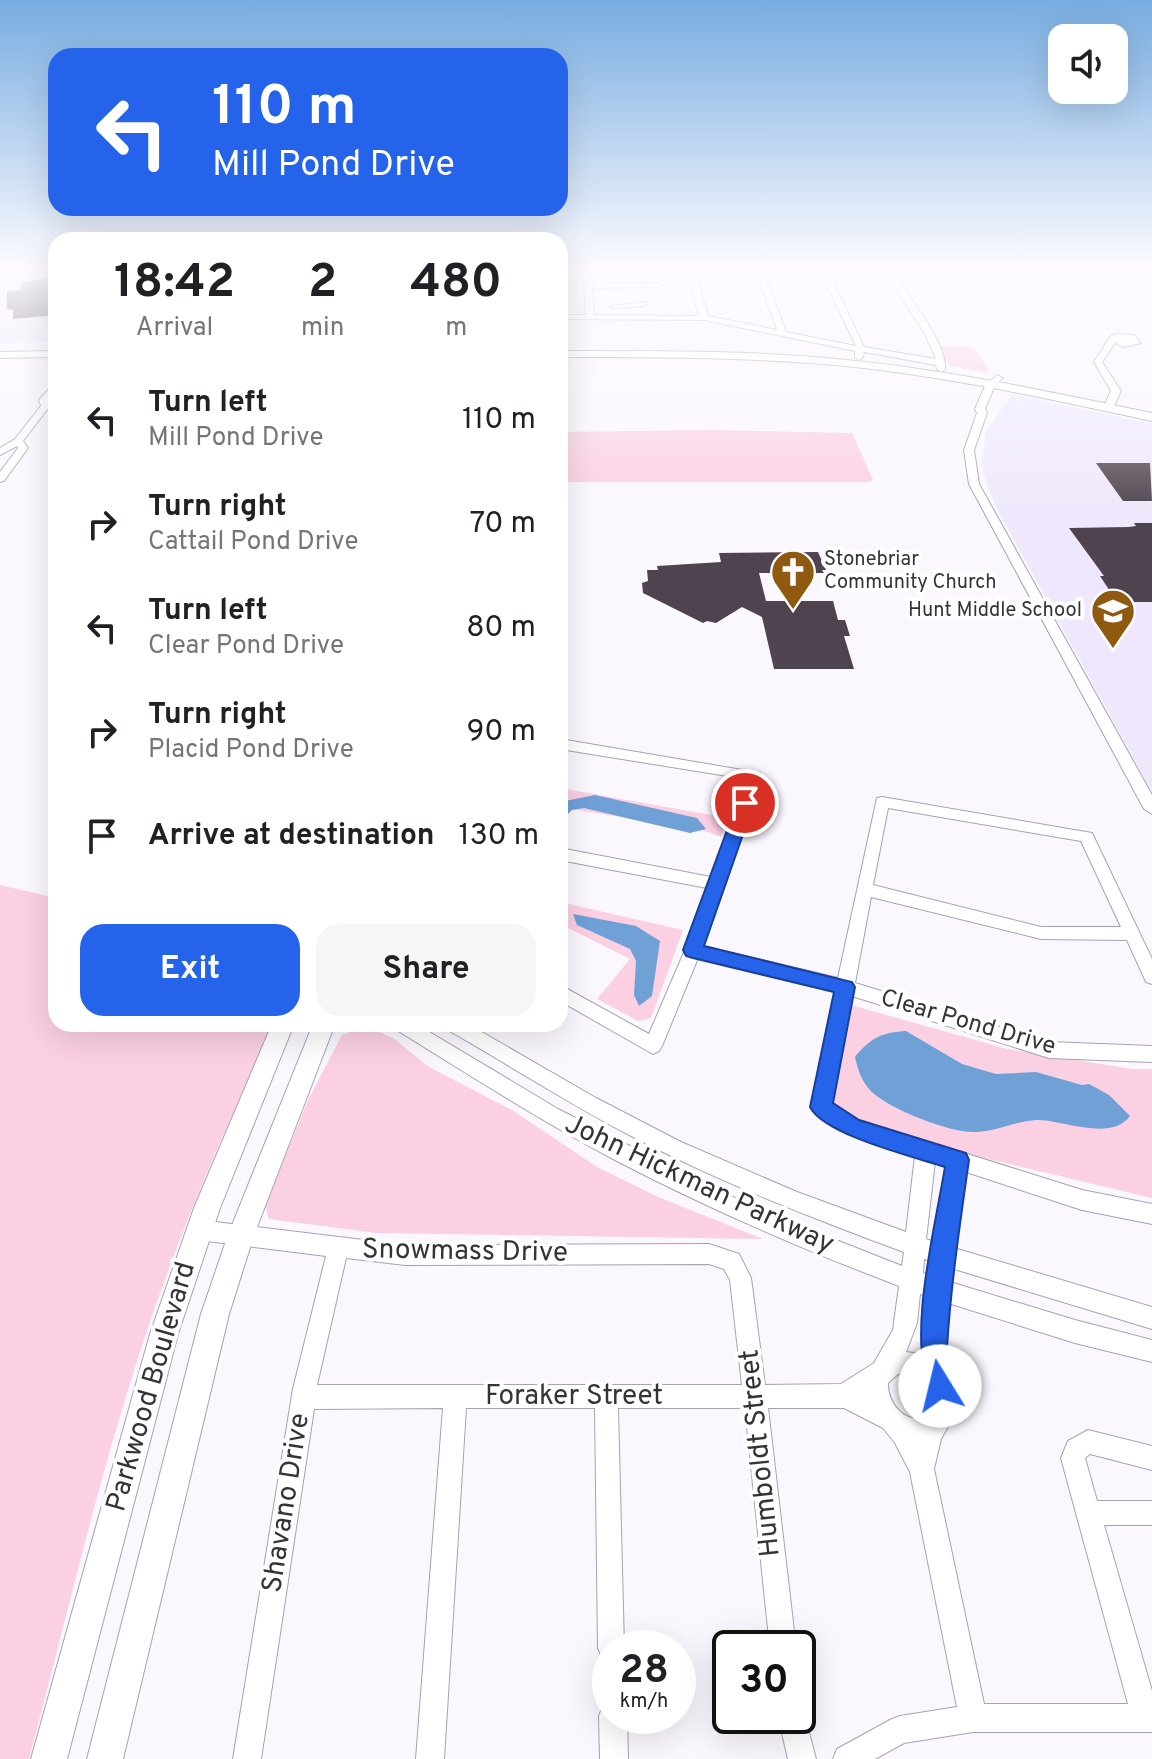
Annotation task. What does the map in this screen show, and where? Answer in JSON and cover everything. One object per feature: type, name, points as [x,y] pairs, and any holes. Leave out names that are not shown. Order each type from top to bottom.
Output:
[{"type":"main road","points":[[654,353],[859,357],[942,366],[996,382]]},
{"type":"main road","points":[[0,355],[48,354]]},
{"type":"main road","points":[[859,357],[1110,404],[1152,409]]},
{"type":"main road","points":[[1110,404],[1152,417]]},
{"type":"main road","name":"Parkwood Boulevard","points":[[49,1759],[164,1334],[199,1230],[280,1032]]},
{"type":"main road","name":"Parkwood Boulevard","points":[[105,1759],[212,1325],[241,1235],[321,1032]]},
{"type":"main road","points":[[306,1070],[332,1032]]},
{"type":"street","points":[[846,353],[859,357]]},
{"type":"street","points":[[857,353],[859,357]]},
{"type":"street","points":[[935,353],[942,366]]},
{"type":"street","points":[[1102,353],[1098,362],[1116,391],[1110,404]]},
{"type":"street","points":[[996,382],[969,450],[974,484],[1152,809]]},
{"type":"street","points":[[0,452],[18,441],[48,406]]},
{"type":"street","points":[[0,479],[23,448],[18,441]]},
{"type":"street","points":[[568,745],[755,776],[693,950],[653,1046],[568,997]]},
{"type":"street","points":[[1152,977],[1087,837],[882,802],[821,1107],[853,1127],[1082,1200],[1152,1214]]},
{"type":"street","points":[[568,856],[716,884]]},
{"type":"street","points":[[864,889],[1041,933],[1132,934]]},
{"type":"street","name":"Clear Pond Drive","points":[[693,950],[845,987],[1049,1050],[1152,1054]]},
{"type":"street","name":"John Hickman Parkway","points":[[414,1032],[552,1116],[722,1202],[795,1235],[938,1288],[1028,1317],[1152,1351]]},
{"type":"street","name":"John Hickman Parkway","points":[[466,1032],[604,1112],[798,1203],[942,1255],[1070,1296],[1152,1318]]},
{"type":"street","points":[[926,1150],[905,1330],[898,1349],[877,1382],[877,1395],[922,1469],[973,1718]]},
{"type":"street","points":[[922,1469],[930,1435],[944,1404],[933,1360],[942,1255],[958,1160]]},
{"type":"street","name":"Snowmass Drive","points":[[199,1230],[422,1256],[717,1255],[731,1261]]},
{"type":"street","name":"Shavano Drive","points":[[247,1759],[304,1397],[338,1248]]},
{"type":"street","name":"Humboldt Street","points":[[731,1261],[740,1278],[781,1630]]},
{"type":"street","points":[[844,1396],[895,1362],[914,1363],[930,1372],[940,1386]]},
{"type":"street","points":[[606,1396],[611,1630]]},
{"type":"street","name":"Foraker Street","points":[[304,1397],[844,1396],[915,1431],[928,1429],[938,1422]]},
{"type":"street","points":[[430,1759],[455,1397]]},
{"type":"street","points":[[847,1759],[900,1730],[973,1718],[1149,1718],[1074,1468],[1076,1449],[1088,1442],[1152,1458]]},
{"type":"street","points":[[1087,1513],[1152,1513]]},
{"type":"street","points":[[613,1734],[614,1759]]},
{"type":"street","points":[[796,1734],[802,1759]]},
{"type":"shaded area","points":[[942,353],[978,353],[990,373],[949,366]]},
{"type":"shaded area","points":[[1012,394],[1152,424],[1152,792],[995,505],[984,475],[982,463],[986,432]]},
{"type":"shaded area","points":[[711,430],[852,433],[873,480],[568,482],[568,432]]},
{"type":"shaded area","points":[[568,789],[728,818],[721,837],[705,831],[568,808]]},
{"type":"shaded area","points":[[0,885],[48,896],[48,1032],[273,1032],[219,1145],[153,1312],[109,1455],[29,1759],[0,1759]]},
{"type":"shaded area","points":[[568,904],[683,930],[651,1018],[638,1021],[597,999],[630,959],[568,928]]},
{"type":"shaded area","points":[[851,1005],[1007,1049],[1132,1069],[1152,1069],[1152,1198],[976,1156],[853,1117],[832,1103]]},
{"type":"shaded area","points":[[380,1032],[393,1038],[429,1067],[512,1110],[597,1167],[658,1197],[763,1239],[376,1233],[269,1219],[265,1206],[308,1100],[342,1035]]},
{"type":"water","points":[[595,795],[697,818],[706,829],[690,833],[584,808],[568,814],[568,800]]},
{"type":"water","points":[[573,914],[636,926],[660,941],[652,996],[639,1006],[634,995],[636,961],[630,949],[577,925]]},
{"type":"water","points":[[906,1031],[962,1064],[996,1074],[1036,1072],[1082,1085],[1089,1084],[1109,1095],[1130,1116],[1122,1124],[1111,1128],[1086,1128],[1037,1120],[977,1132],[952,1129],[920,1118],[890,1104],[870,1090],[860,1075],[855,1057],[878,1037]]},
{"type":"building","points":[[1096,463],[1150,463],[1152,501],[1123,501]]},
{"type":"building","name":"Hunt Middle School","points":[[1134,523],[1152,523],[1152,602],[1117,602],[1100,576],[1104,576],[1069,528],[1136,526]]},
{"type":"building","name":"Stonebriar Community Church","points":[[818,552],[826,570],[822,570],[824,573],[759,573],[766,601],[833,601],[838,620],[845,620],[850,636],[844,636],[854,669],[774,669],[762,617],[742,607],[716,623],[703,623],[643,593],[642,583],[648,581],[647,570],[658,570],[657,566],[721,562],[719,553]]},
{"type":"place","name":"Stonebriar Community Church","points":[[793,611]]},
{"type":"place","name":"Hunt Middle School","points":[[1113,650]]},
{"type":"route","points":[[745,803],[693,950],[845,987],[821,1107],[853,1127],[958,1160],[938,1288],[933,1360],[940,1386]]}]
